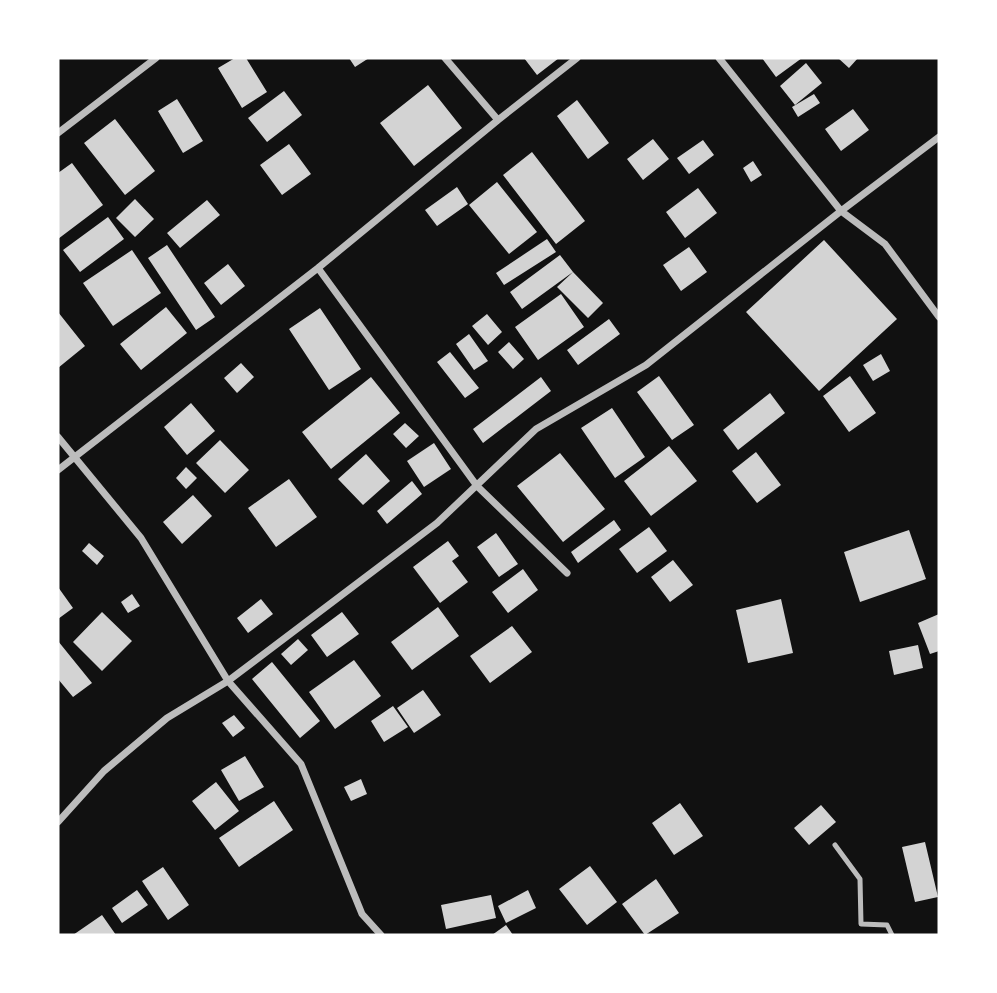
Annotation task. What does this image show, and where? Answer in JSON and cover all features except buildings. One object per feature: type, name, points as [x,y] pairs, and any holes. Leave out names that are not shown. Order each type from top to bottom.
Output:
[{"type":"street","points":[[58,133],[156,58]]},
{"type":"street","points":[[445,58],[498,120]]},
{"type":"street","points":[[58,470],[318,268],[578,58]]},
{"type":"street","points":[[719,58],[841,211],[886,244],[939,317]]},
{"type":"street","points":[[58,822],[104,771],[167,718],[228,681],[437,523],[537,429],[646,365],[939,137]]},
{"type":"street","points":[[318,268],[477,486],[567,573]]},
{"type":"street","points":[[58,438],[141,538],[228,681],[301,764],[362,914],[381,935]]},
{"type":"lane","points":[[835,845],[860,878],[861,924],[887,925],[892,935]]}]
